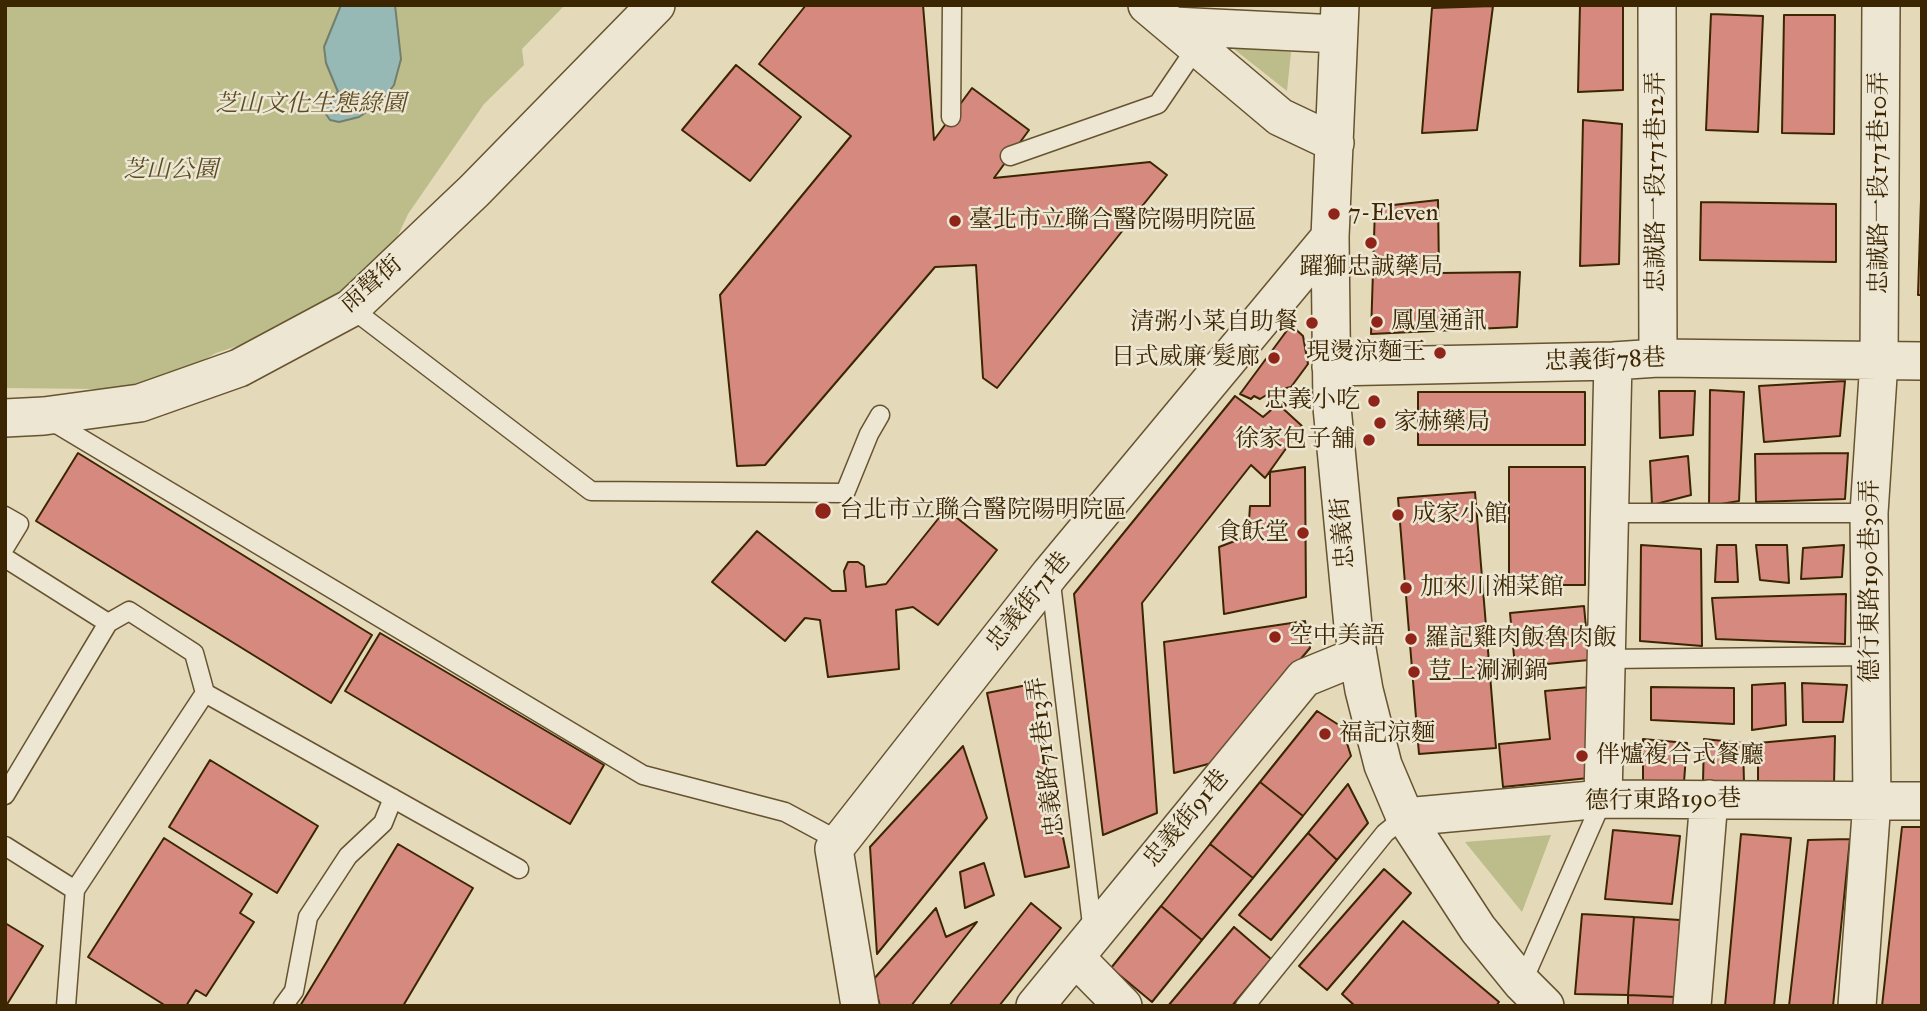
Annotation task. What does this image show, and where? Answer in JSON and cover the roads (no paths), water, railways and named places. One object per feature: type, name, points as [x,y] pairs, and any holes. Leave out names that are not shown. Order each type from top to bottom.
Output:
[{"type":"street","name":"雨聲街","points":[[5,418],[44,416],[140,403],[239,368],[351,308],[474,191],[656,5]]},
{"type":"street","name":"忠誠路一段171巷12弄","points":[[1657,5],[1658,358]]},
{"type":"street","name":"忠誠路一段171巷10弄","points":[[1879,361],[1881,5]]},
{"type":"street","points":[[1172,26],[1339,20]]},
{"type":"street","name":"忠義街","points":[[1339,20],[1330,237],[1332,407],[1353,626],[1364,690],[1383,765],[1405,817],[1478,929],[1534,998]]},
{"type":"street","points":[[1172,26],[1280,117],[1335,143]]},
{"type":"street","name":"忠義街71巷","points":[[839,841],[1050,574],[1330,237]]},
{"type":"street","name":"忠義街78巷","points":[[1331,367],[1658,358],[1922,361]]},
{"type":"street","points":[[1603,799],[1614,361]]},
{"type":"street","name":"德行東路190巷30弄","points":[[1857,1006],[1872,801],[1869,513],[1879,361]]},
{"type":"street","name":"忠義街91巷","points":[[1035,1006],[1304,678],[1358,656]]},
{"type":"street","name":"德行東路190巷","points":[[1405,817],[1603,799],[1922,801]]},
{"type":"street","points":[[1692,1006],[1709,799]]},
{"type":"street","points":[[839,841],[834,849],[860,1006]]},
{"type":"street","points":[[1084,945],[1123,1006]]},
{"type":"lane","points":[[951,117],[952,5]]},
{"type":"lane","points":[[1010,156],[1158,104],[1172,26]]},
{"type":"lane","points":[[351,308],[591,491],[845,493],[869,434],[880,415]]},
{"type":"lane","points":[[44,416],[643,775],[785,812],[839,841]]},
{"type":"lane","points":[[1609,513],[1869,513]]},
{"type":"lane","points":[[5,516],[19,524],[5,547]]},
{"type":"lane","points":[[5,558],[108,623]]},
{"type":"lane","name":"忠義路71巷13弄","points":[[1050,574],[1084,945]]},
{"type":"lane","points":[[8,786],[108,623],[129,611],[194,653],[205,693],[519,869]]},
{"type":"lane","points":[[1607,659],[1871,656]]},
{"type":"lane","points":[[66,1006],[75,890],[205,693]]},
{"type":"lane","points":[[283,1006],[294,991],[308,917],[348,856],[383,823],[393,798]]},
{"type":"lane","points":[[1534,998],[1603,799]]},
{"type":"lane","points":[[1245,1006],[1385,834],[1405,817]]},
{"type":"lane","points":[[5,846],[75,890]]},
{"type":"water","points":[[341,5],[395,5],[401,59],[394,85],[381,102],[359,117],[339,122],[330,120],[321,107],[324,101],[331,99],[338,92],[326,63],[324,47]]},
{"type":"place","name":"7-Eleven","points":[[1334,214]]},
{"type":"place","name":"臺北市立聯合醫院陽明院區","points":[[955,221]]},
{"type":"place","name":"躍獅忠誠藥局","points":[[1371,243]]},
{"type":"place","name":"鳳凰通訊","points":[[1377,322]]},
{"type":"place","name":"清粥小菜自助餐","points":[[1312,323]]},
{"type":"place","name":"現燙涼麵王","points":[[1440,353]]},
{"type":"place","name":"日式威廉 髮廊","points":[[1274,358]]},
{"type":"place","name":"忠義小吃","points":[[1374,401]]},
{"type":"place","name":"家赫藥局","points":[[1380,423]]},
{"type":"place","name":"徐家包子舖","points":[[1369,440]]},
{"type":"place","name":"台北市立聯合醫院陽明院區","points":[[823,511]]},
{"type":"place","name":"成家小館","points":[[1398,515]]},
{"type":"place","name":"食飫堂","points":[[1303,533]]},
{"type":"place","name":"加來川湘菜館","points":[[1406,588]]},
{"type":"place","name":"空中美語","points":[[1275,637]]},
{"type":"place","name":"羅記雞肉飯魯肉飯","points":[[1411,639]]},
{"type":"place","name":"荳上涮涮鍋","points":[[1414,672]]},
{"type":"place","name":"福記涼麵","points":[[1325,734]]},
{"type":"place","name":"伴爐複合式餐廳","points":[[1582,756]]},
{"type":"park label","name":"芝山文化生態綠園","points":[[310,105]]},
{"type":"park label","name":"芝山公園","points":[[170,171]]}]
